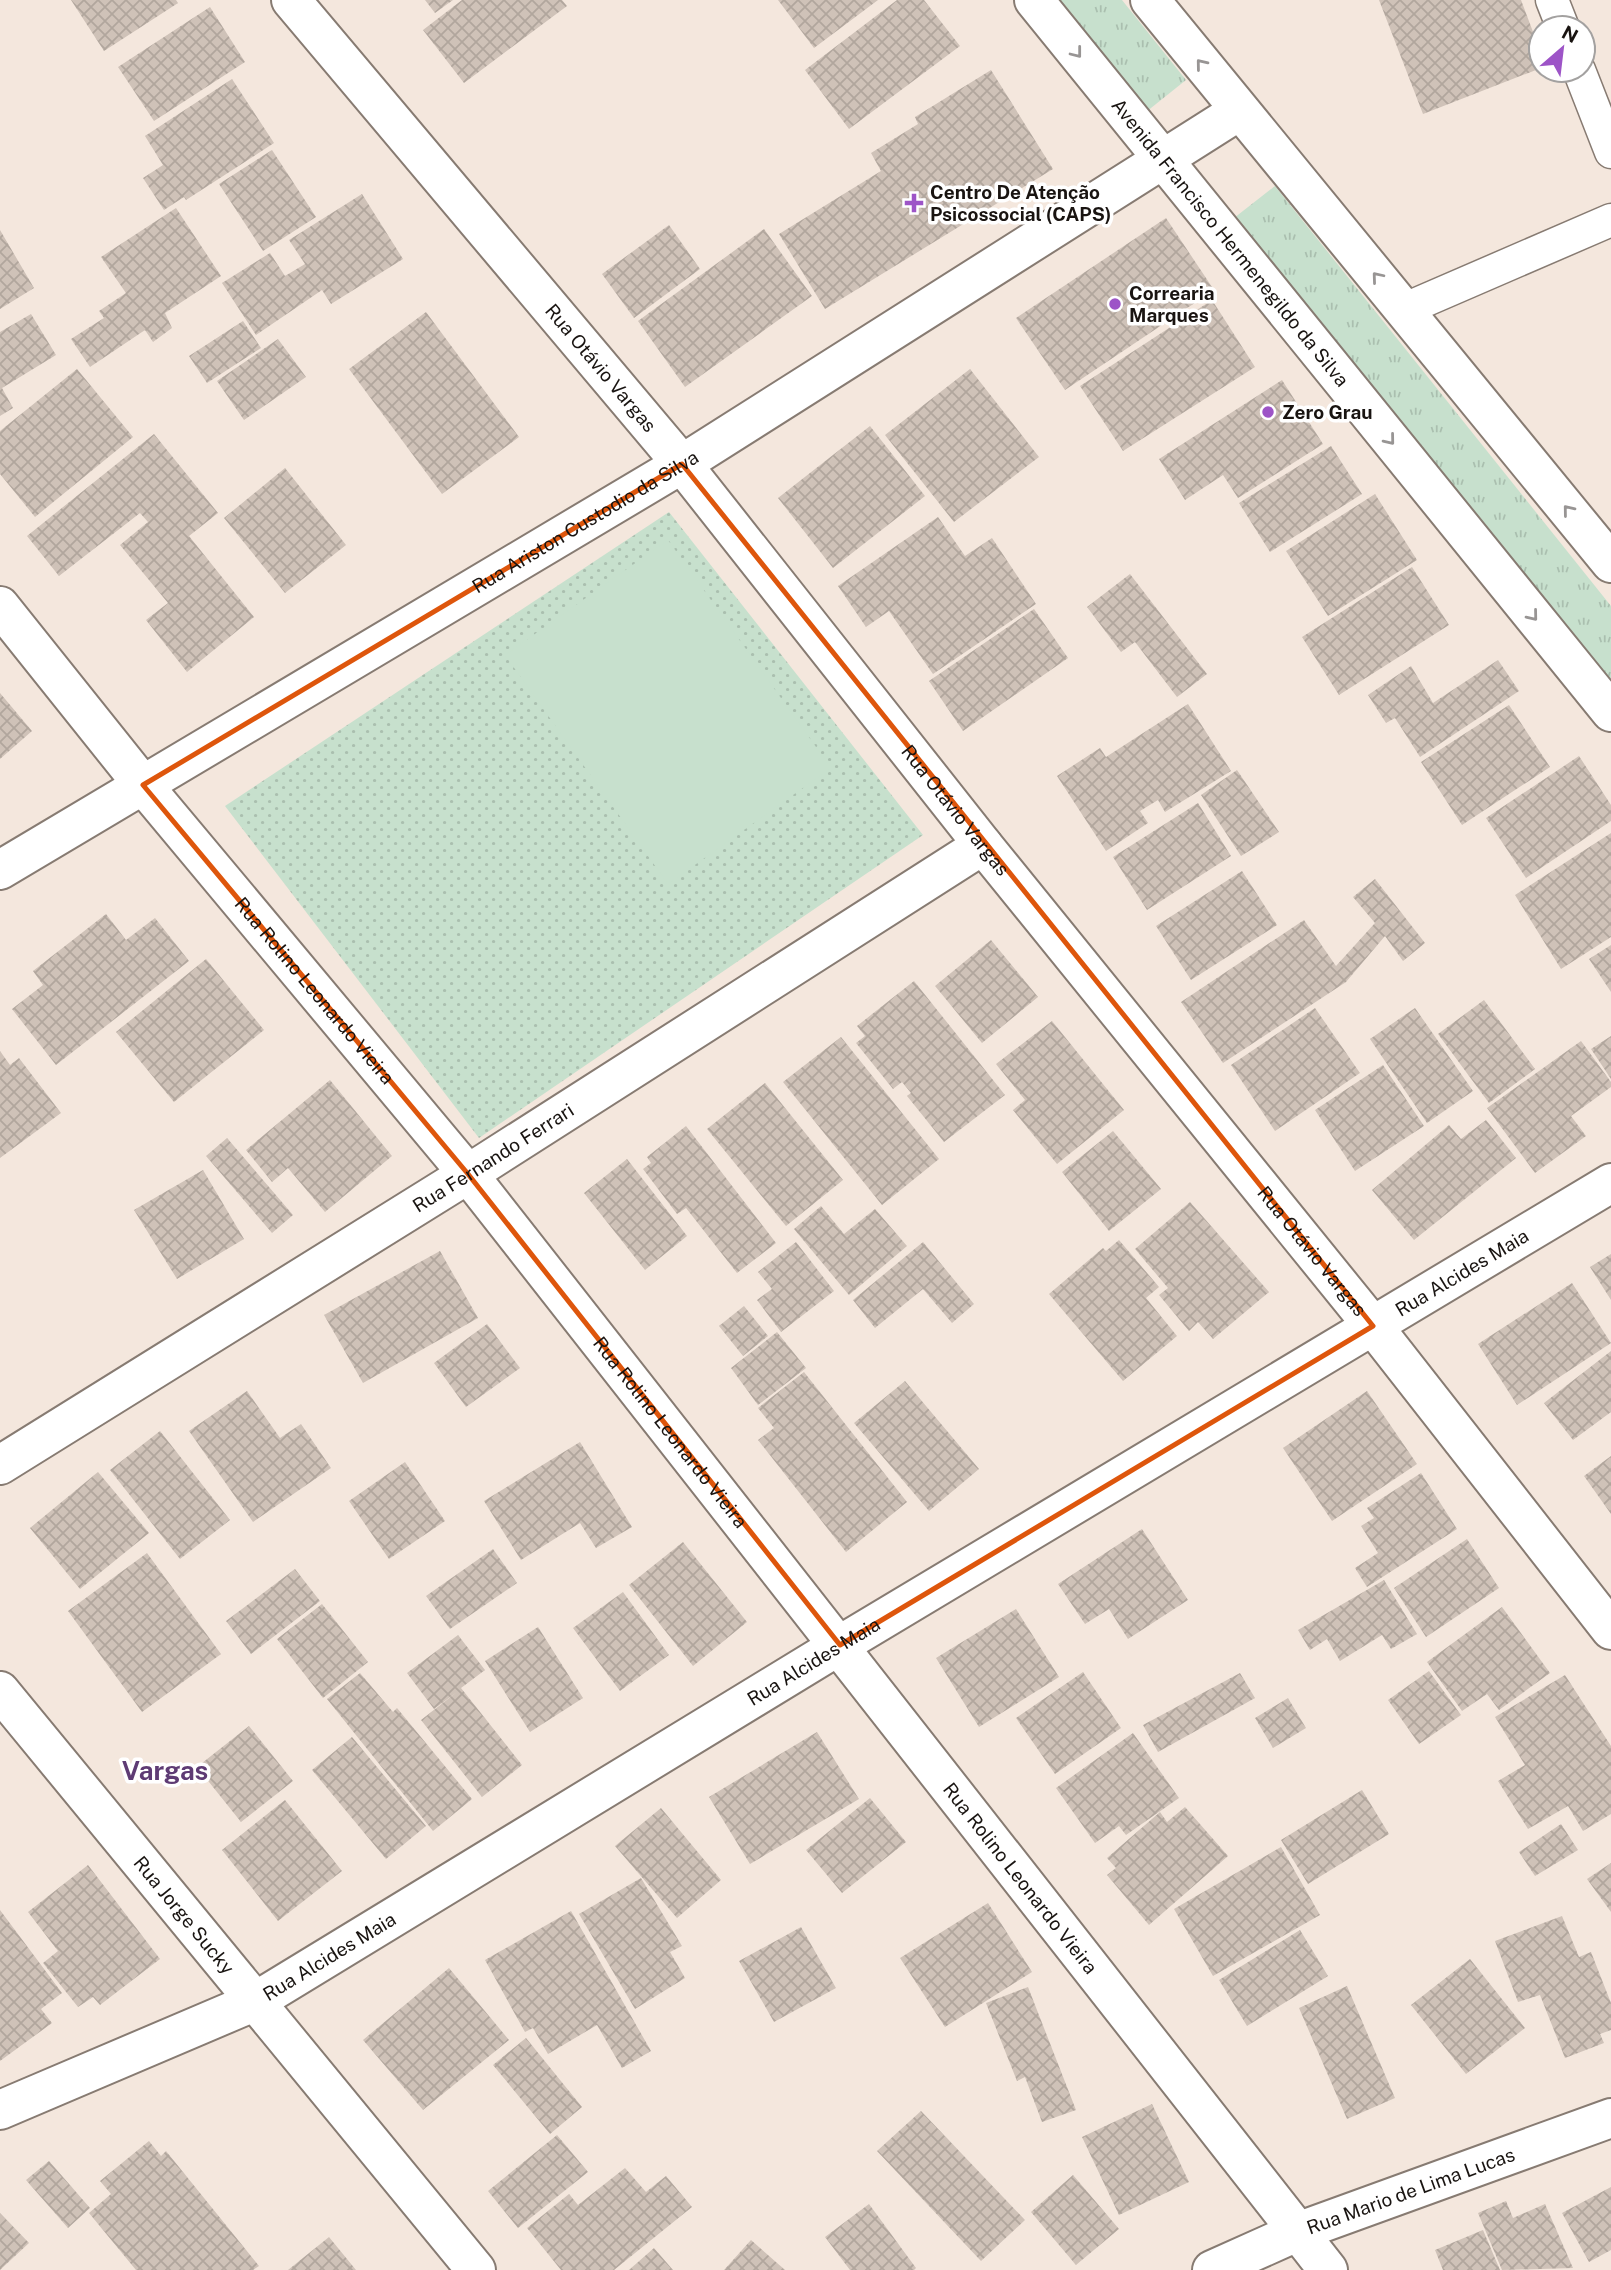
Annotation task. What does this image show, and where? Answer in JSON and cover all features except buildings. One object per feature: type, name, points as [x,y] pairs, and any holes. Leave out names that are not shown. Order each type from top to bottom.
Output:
[{"type":"street","name":"Rua Otávio Vargas","points":[[291,0],[682,464],[983,845],[1373,1326],[1611,1630]]},
{"type":"street","name":"Avenida Francisco Hermenegildo da Silva","points":[[1034,0],[1609,705]]},
{"type":"street","points":[[1150,0],[1611,563]]},
{"type":"street","name":"Rua Ariston Custodio da Silva","points":[[0,870],[682,464],[1239,111]]},
{"type":"street","name":"Rua Rolino Leonardo Vieira","points":[[0,606],[143,785],[468,1174],[1328,2270]]},
{"type":"street","name":"Rua Fernando Ferrari","points":[[0,1465],[468,1174],[983,845]]},
{"type":"street","name":"Rua Alcides Maia","points":[[0,2110],[256,2001],[1611,1183]]},
{"type":"street","name":"Rua Jorge Sucky","points":[[0,1691],[476,2270]]},
{"type":"street","name":"Rua Mario de Lima Lucas","points":[[1212,2270],[1297,2232],[1611,2118]]},
{"type":"lane","points":[[1584,84],[1611,152]]},
{"type":"lane","points":[[1403,310],[1611,220]]},
{"type":"highlighted area","points":[[682,464],[1373,1326],[840,1645],[468,1174],[143,785]]},
{"type":"green space","points":[[1056,0],[1122,0],[1186,80],[1146,112]]},
{"type":"green space","points":[[1275,186],[1611,606],[1611,688],[1234,218]]},
{"type":"green space","points":[[669,512],[923,835],[479,1138],[225,806]]},
{"type":"green space","points":[[668,540],[831,768],[668,884],[505,655]]},
{"type":"place","name":"Centro De Atenção Psicossocial (CAPS)","points":[[914,203]]},
{"type":"place","name":"Correaria Marques","points":[[1115,304]]},
{"type":"place","name":"Zero Grau","points":[[1268,412]]},
{"type":"district","name":"Vargas","points":[[165,1771]]}]
